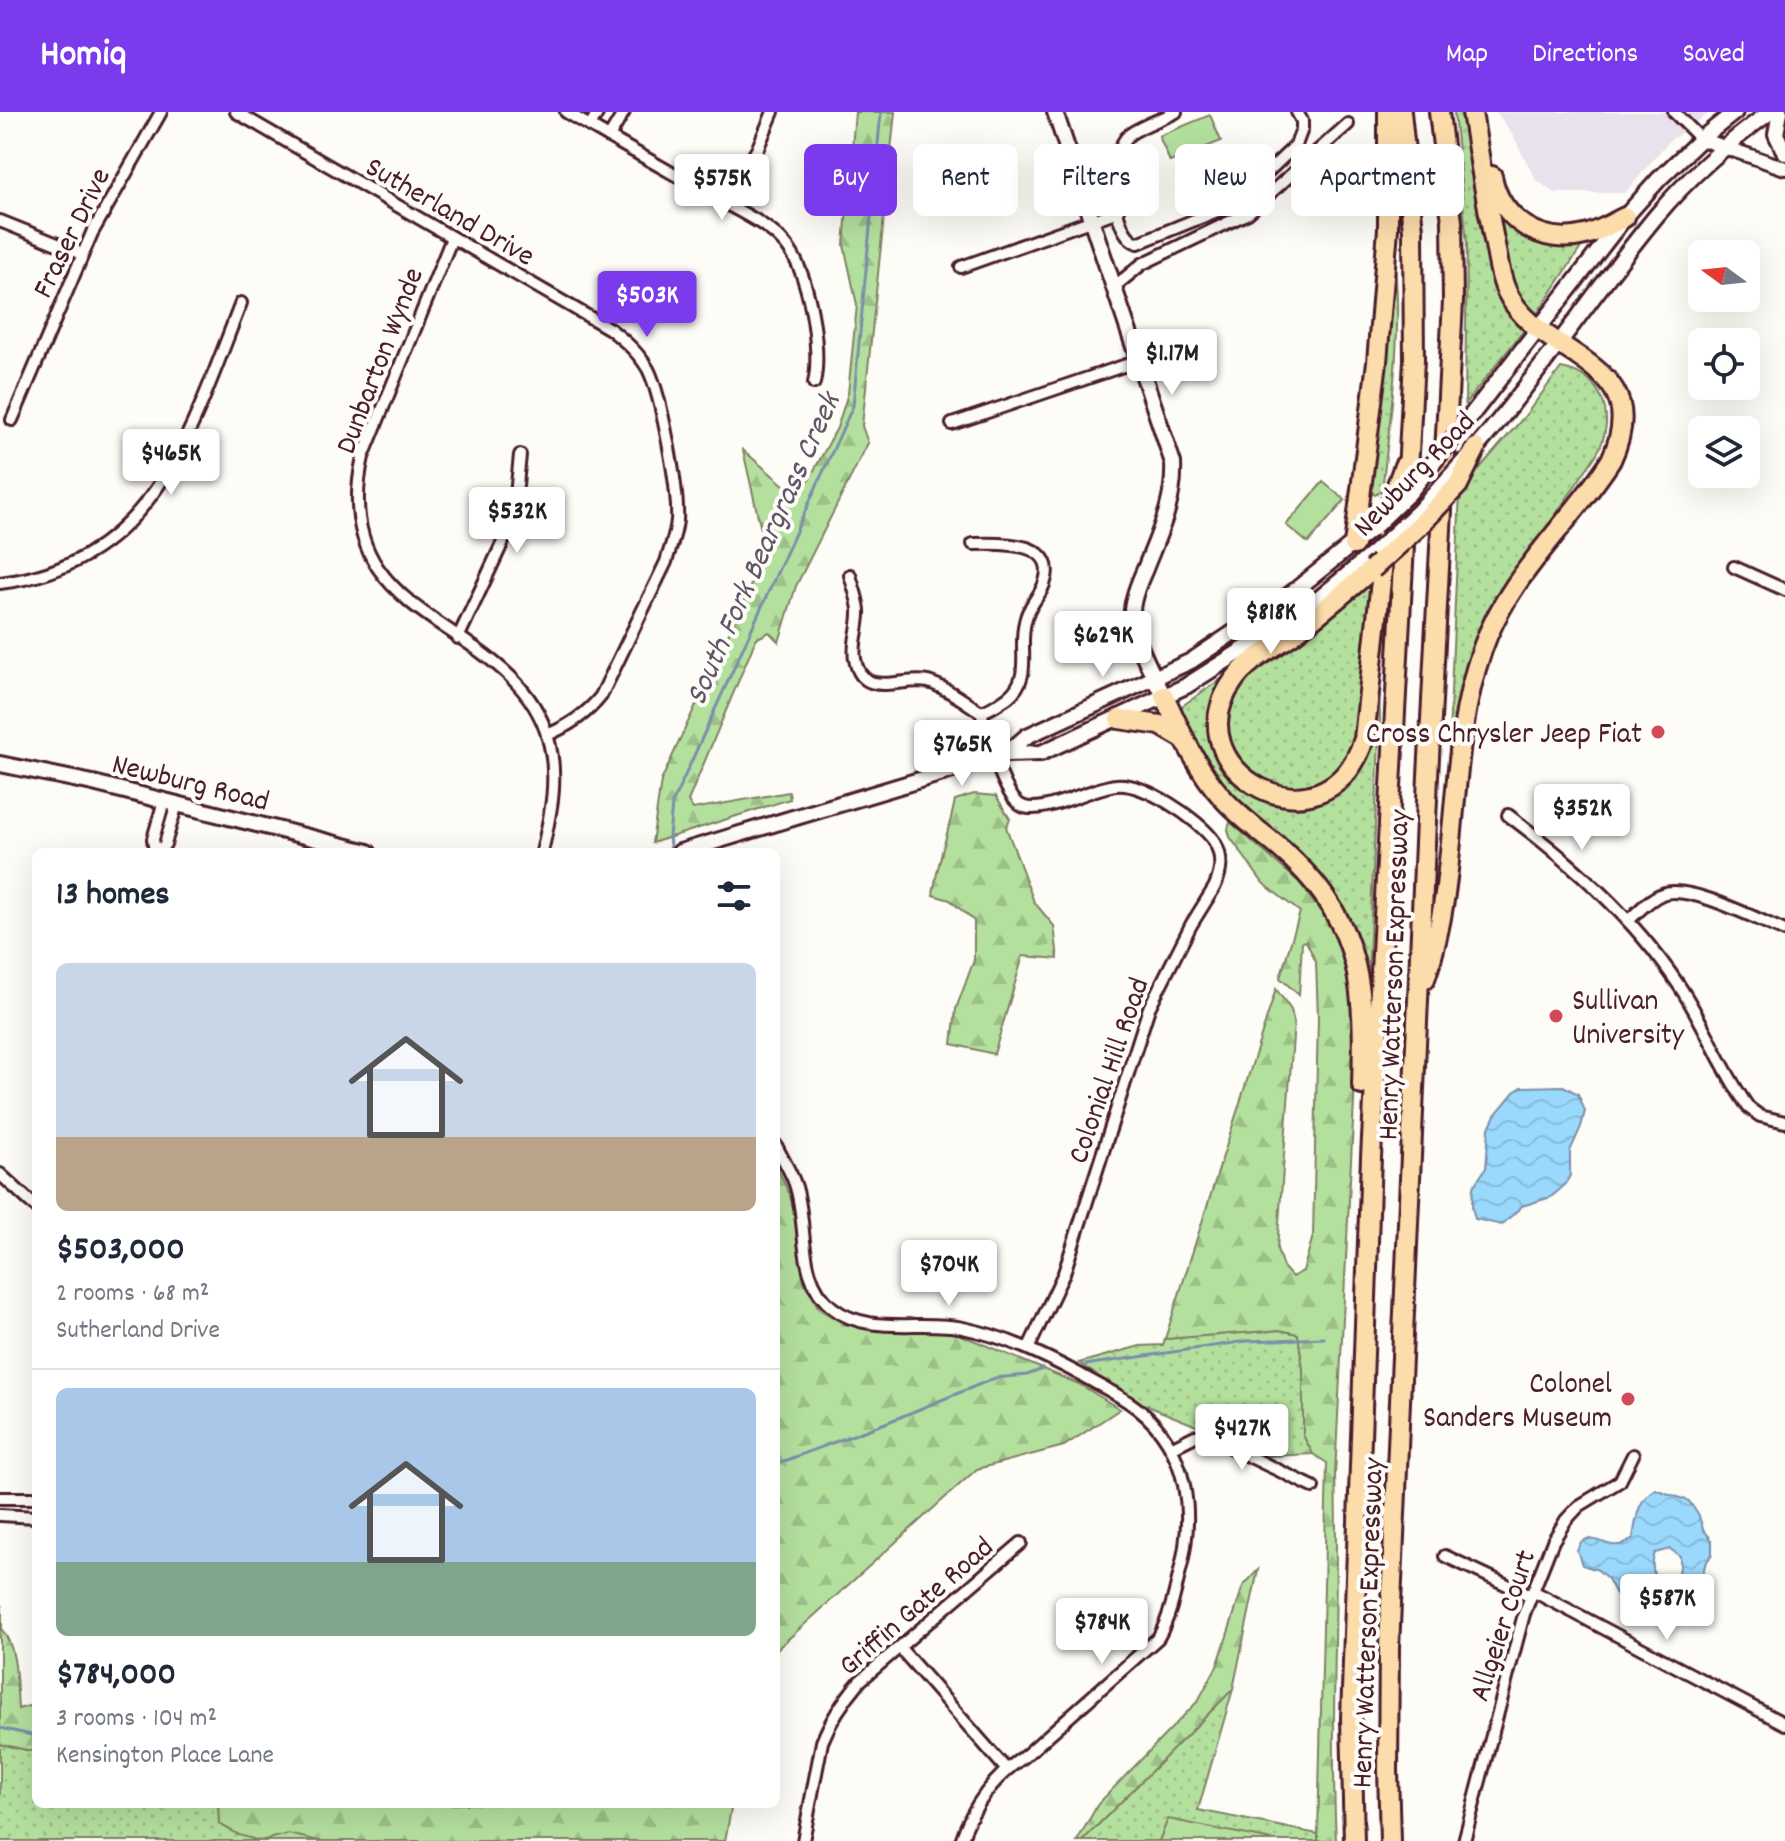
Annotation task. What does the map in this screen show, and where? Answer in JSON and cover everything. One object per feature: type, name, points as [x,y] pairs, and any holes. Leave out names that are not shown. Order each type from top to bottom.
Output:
[{"type":"highway","points":[[1354,545],[1377,362],[1388,229],[1388,112]]},
{"type":"highway","name":"Henry Watterson Expressway","points":[[1354,1841],[1351,1718],[1371,1157],[1391,755],[1405,563],[1415,275],[1411,194],[1401,112]]},
{"type":"highway","name":"Henry Watterson Expressway","points":[[1390,1841],[1389,1648],[1453,301],[1452,222],[1439,112]]},
{"type":"highway","points":[[1419,996],[1438,941],[1464,721],[1482,648],[1507,596],[1608,464],[1620,439],[1621,409],[1618,397],[1606,378],[1527,320],[1506,290],[1488,213],[1472,112]]},
{"type":"highway","points":[[1480,112],[1494,186],[1506,210],[1516,220],[1535,233],[1566,238],[1595,232],[1625,217]]},
{"type":"highway","points":[[1410,448],[1389,506],[1372,678],[1360,752],[1353,767],[1342,779],[1319,793],[1283,796],[1257,788],[1237,772],[1224,750],[1219,725],[1226,692],[1247,666],[1290,636],[1372,569],[1418,527],[1458,485],[1476,448]]},
{"type":"highway","points":[[1164,696],[1184,739],[1222,798],[1317,885],[1346,936],[1358,969],[1363,1005],[1360,1130],[1371,1157]]},
{"type":"highway","points":[[1119,719],[1160,725],[1184,739]]},
{"type":"main road","points":[[1055,112],[1170,451],[1174,480],[1168,511],[1139,583],[1132,610],[1137,637],[1164,696]]},
{"type":"main road","name":"Newburg Road","points":[[1001,756],[1027,736],[1191,661],[1288,596],[1354,545],[1409,493],[1625,217],[1659,179],[1735,112]]},
{"type":"main road","name":"Newburg Road","points":[[692,848],[1001,756],[1041,753],[1119,719],[1221,666],[1304,611],[1418,512],[1476,448],[1560,344],[1658,214],[1727,146],[1770,112]]},
{"type":"main road","points":[[1780,112],[1776,134],[1785,153]]},
{"type":"main road","name":"Newburg Road","points":[[0,764],[32,769],[352,848]]},
{"type":"street","name":"Fraser Drive","points":[[12,420],[82,254],[111,195],[161,112]]},
{"type":"street","name":"Sutherland Drive","points":[[236,112],[610,329],[642,359],[653,382],[677,499],[673,539],[666,562],[607,686],[593,707],[547,735]]},
{"type":"street","points":[[566,112],[777,235],[791,250],[798,264],[817,341],[819,357],[814,383]]},
{"type":"street","points":[[590,126],[598,112]]},
{"type":"street","points":[[609,137],[624,112]]},
{"type":"street","points":[[724,203],[757,150],[773,112]]},
{"type":"street","points":[[1123,144],[1130,134],[1176,112]]},
{"type":"street","points":[[1120,216],[1128,239],[1138,243],[1234,204],[1296,145],[1302,129],[1297,112]]},
{"type":"street","points":[[1674,112],[1701,139],[1785,168]]},
{"type":"street","points":[[1114,287],[1142,264],[1248,213],[1348,124]]},
{"type":"street","points":[[961,267],[1105,216]]},
{"type":"street","points":[[0,221],[82,254]]},
{"type":"street","name":"Dunbarton Wynde","points":[[452,238],[369,442],[360,471],[358,500],[367,544],[387,581],[408,603],[515,682],[530,702],[547,735],[554,788],[543,848]]},
{"type":"street","points":[[0,583],[42,576],[70,566],[105,544],[133,518],[150,498],[182,448],[241,303]]},
{"type":"street","points":[[952,424],[1138,361]]},
{"type":"street","points":[[458,638],[508,531],[515,505],[520,455]]},
{"type":"street","points":[[973,544],[1028,546],[1041,558],[1045,573],[1042,589],[1024,622],[1022,679],[1014,691],[991,709],[981,712]]},
{"type":"street","points":[[1734,567],[1785,590]]},
{"type":"street","points":[[850,575],[859,609],[855,662],[865,678],[879,685],[910,681],[930,683],[981,712],[1001,756]]},
{"type":"street","name":"Colonial Hill Road","points":[[1001,756],[1011,795],[1021,806],[1039,808],[1104,787],[1133,786],[1159,797],[1204,830],[1214,841],[1220,859],[1219,878],[1149,1008],[1064,1273],[1029,1347]]},
{"type":"street","points":[[156,848],[153,839],[170,802]]},
{"type":"street","points":[[1508,815],[1558,853],[1628,921],[1677,983],[1749,1108],[1760,1116],[1785,1122]]},
{"type":"street","points":[[1628,921],[1661,894],[1679,892],[1703,898],[1785,931]]},
{"type":"street","points":[[780,1153],[795,1184],[811,1278],[820,1295],[833,1309],[861,1321],[891,1325],[948,1325],[1029,1347],[1138,1409],[1171,1448],[1186,1490],[1189,1524],[1185,1555],[1166,1625],[1152,1644],[1025,1756],[1006,1769],[976,1807],[961,1841]]},
{"type":"street","points":[[0,1174],[32,1203]]},
{"type":"street","points":[[1171,1448],[1195,1436],[1207,1436],[1313,1487]]},
{"type":"street","name":"Allgeier Court","points":[[1464,1841],[1532,1594],[1553,1541],[1566,1520],[1585,1502],[1620,1481],[1633,1455]]},
{"type":"street","points":[[0,1498],[32,1498]]},
{"type":"street","points":[[0,1515],[32,1517]]},
{"type":"street","name":"Griffin Gate Road","points":[[803,1841],[828,1727],[846,1697],[860,1681],[1021,1543]]},
{"type":"street","points":[[1445,1556],[1532,1594],[1785,1724]]},
{"type":"street","points":[[900,1648],[1006,1769]]},
{"type":"shaded area","points":[[1496,112],[1711,112],[1669,141],[1625,193],[1555,193],[1536,180],[1512,134]]},
{"type":"green space","points":[[855,112],[895,112],[892,144],[852,144]]},
{"type":"green space","points":[[1454,112],[1463,112],[1494,287],[1506,311],[1524,330],[1465,404],[1467,244],[1464,144],[1457,144]]},
{"type":"green space","points":[[1210,115],[1221,141],[1214,144],[1175,144],[1175,160],[1170,162],[1159,136]]},
{"type":"green space","points":[[1496,212],[1584,243],[1535,317],[1510,285]]},
{"type":"green space","points":[[846,216],[884,216],[862,426],[868,443],[796,586],[779,642],[769,632],[756,639],[688,801],[693,809],[789,792],[790,799],[652,843],[661,781],[766,552],[743,450],[799,498],[837,428],[848,393],[857,305],[844,245]]},
{"type":"green space","points":[[1394,255],[1397,314],[1395,372],[1382,490],[1375,495],[1370,491]]},
{"type":"green space","points":[[1561,368],[1576,372],[1597,389],[1606,414],[1606,428],[1596,455],[1508,585],[1449,783],[1460,491],[1524,417]]},
{"type":"green space","points":[[1323,482],[1345,500],[1308,543],[1286,525]]},
{"type":"green space","points":[[1371,580],[1358,736],[1348,760],[1319,785],[1294,790],[1249,775],[1229,746],[1226,713],[1244,678]]},
{"type":"green space","points":[[1231,672],[1213,723],[1267,799],[1351,777],[1367,744],[1376,685],[1379,685],[1368,978],[1365,979],[1354,939],[1225,789],[1206,764],[1182,713],[1182,706]]},
{"type":"green space","points":[[974,794],[996,796],[1010,819],[1006,827],[1034,902],[1054,926],[1058,959],[1023,956],[994,1054],[952,1044],[956,1009],[974,960],[974,921],[950,900],[933,895],[955,800]]},
{"type":"green space","points":[[1230,822],[1300,883],[1336,934],[1352,983],[1356,1062],[1335,1475],[1336,1841],[1318,1841],[1327,1463],[1313,1454],[1303,1435],[1303,1369],[1298,1334],[1280,1330],[1165,1339],[1276,989],[1291,1010],[1294,1023],[1277,1249],[1283,1267],[1292,1277],[1303,1271],[1313,1236],[1318,1018],[1316,962],[1306,941],[1302,942],[1299,995],[1280,978],[1300,912],[1263,883],[1230,837]]},
{"type":"green space","points":[[780,1174],[790,1195],[799,1232],[804,1280],[819,1309],[844,1324],[895,1332],[949,1330],[1079,1384],[1120,1409],[1064,1446],[977,1469],[780,1646]]},
{"type":"green space","points":[[1280,1330],[1298,1334],[1303,1369],[1303,1435],[1313,1454],[1270,1456],[1133,1400],[1079,1363],[1140,1346],[1163,1345],[1165,1339]]},
{"type":"green space","points":[[1258,1570],[1233,1689],[1082,1841],[1077,1841],[1098,1804],[1198,1701],[1218,1664],[1243,1586]]},
{"type":"green space","points":[[0,1605],[2,1630],[14,1657],[18,1709],[32,1705],[32,1751],[0,1744]]},
{"type":"green space","points":[[1233,1689],[1198,1810],[1318,1834],[1318,1841],[1082,1841]]},
{"type":"green space","points":[[0,1744],[32,1751],[32,1808],[275,1808],[416,1841],[0,1841]]},
{"type":"green space","points":[[218,1808],[731,1808],[725,1841],[319,1841],[288,1834],[260,1841],[239,1835],[219,1824]]},
{"type":"green space","points":[[1168,1819],[1272,1840],[1273,1841],[1159,1841]]},
{"type":"water","points":[[1563,1086],[1578,1094],[1585,1111],[1570,1151],[1570,1175],[1566,1184],[1551,1197],[1522,1206],[1502,1225],[1475,1219],[1473,1187],[1486,1168],[1489,1128],[1495,1115],[1522,1087]]},
{"type":"water","points":[[1655,1489],[1689,1501],[1712,1540],[1712,1554],[1705,1565],[1699,1589],[1700,1599],[1689,1605],[1676,1601],[1671,1591],[1680,1568],[1680,1556],[1670,1549],[1655,1553],[1653,1572],[1658,1599],[1650,1612],[1638,1615],[1623,1607],[1608,1579],[1598,1570],[1582,1565],[1577,1550],[1581,1542],[1587,1539],[1620,1545],[1633,1538],[1641,1505]]},
{"type":"waterway","name":"South Fork Beargrass Creek","points":[[670,848],[672,804],[853,406],[881,112]]},
{"type":"waterway","points":[[1085,1365],[1247,1341],[1324,1338]]},
{"type":"waterway","points":[[780,1462],[995,1378],[1027,1375],[1043,1369]]},
{"type":"waterway","name":"South Fork Beargrass Creek","points":[[0,1728],[32,1735]]},
{"type":"place","name":"Cross Chrysler Jeep Fiat","points":[[1658,732]]},
{"type":"place","name":"Sullivan University","points":[[1556,1016]]},
{"type":"place","name":"Colonel Sanders Museum","points":[[1628,1399]]}]
